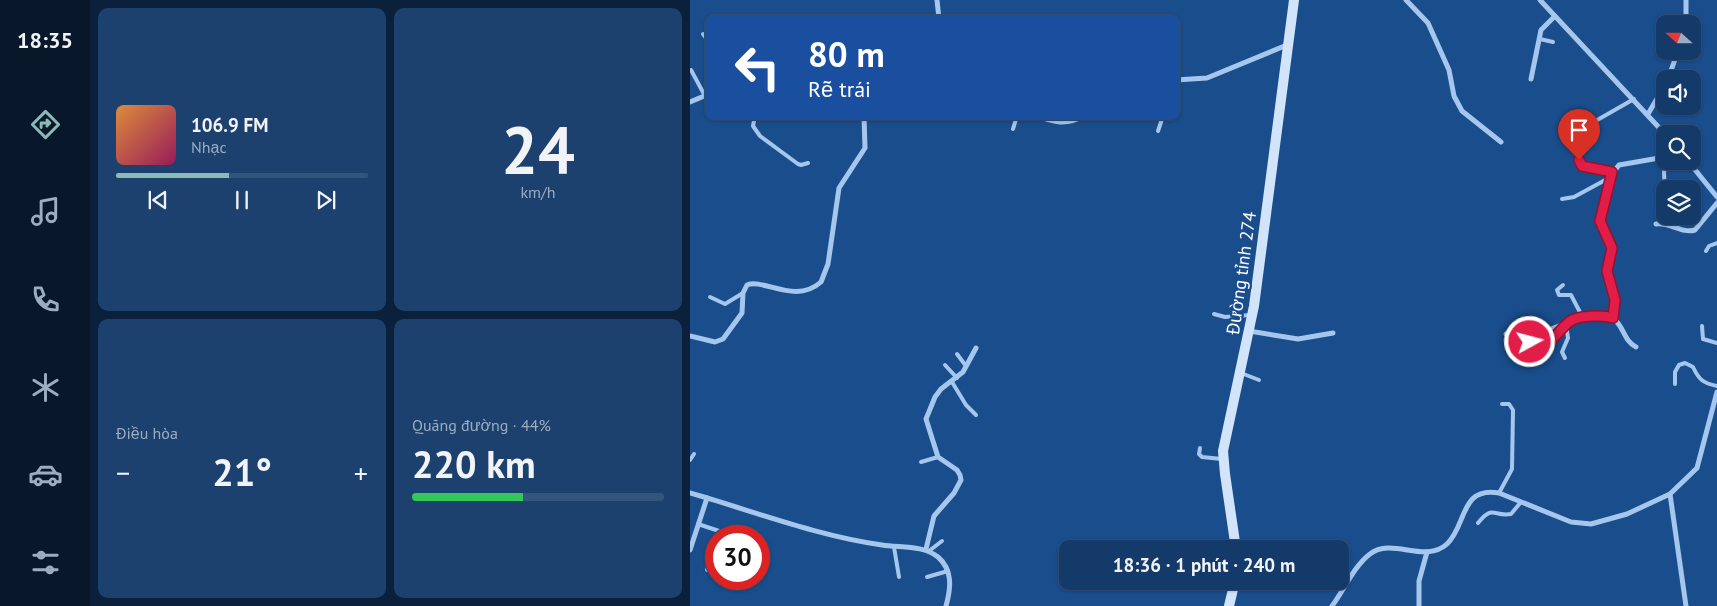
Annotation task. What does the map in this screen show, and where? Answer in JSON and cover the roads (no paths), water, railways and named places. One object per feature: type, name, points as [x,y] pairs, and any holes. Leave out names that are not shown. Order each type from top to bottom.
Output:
[{"type":"main road","name":"Đường tỉnh 274","points":[[1235,540],[1223,451],[1252,315],[1294,0]]},
{"type":"main road","points":[[1229,606],[1233,590]]},
{"type":"street","points":[[937,0],[939,15]]},
{"type":"street","points":[[1406,0],[1428,23],[1449,70],[1454,96],[1462,111],[1501,142]]},
{"type":"street","points":[[1540,0],[1657,125]]},
{"type":"street","points":[[1686,0],[1686,15]]},
{"type":"street","points":[[1532,79],[1541,30],[1555,16]]},
{"type":"street","points":[[1180,80],[1207,78],[1287,45]]},
{"type":"street","points":[[690,102],[705,96]]},
{"type":"street","points":[[1648,114],[1656,100]]},
{"type":"street","points":[[691,336],[714,342],[723,338],[742,314],[743,293],[747,285],[751,283],[785,291],[808,290],[821,282],[828,264],[838,188],[865,148],[864,120]]},
{"type":"street","points":[[1058,120],[1070,122],[1074,120]]},
{"type":"street","points":[[1636,347],[1628,342],[1613,318],[1615,300],[1607,271],[1612,248],[1600,221],[1610,175],[1615,168],[1625,163],[1656,158]]},
{"type":"street","points":[[1695,170],[1717,197]]},
{"type":"street","points":[[1701,223],[1717,203]]},
{"type":"street","points":[[1670,225],[1690,232],[1699,225]]},
{"type":"street","points":[[1506,334],[1521,335],[1540,344],[1558,336],[1570,321],[1583,318],[1613,318]]},
{"type":"street","points":[[1249,331],[1298,339],[1333,333]]},
{"type":"street","points":[[927,550],[934,516],[954,493],[961,480],[957,470],[938,457],[926,418],[935,397],[966,366],[976,348]]},
{"type":"street","points":[[1332,606],[1371,553],[1386,549],[1427,552],[1448,543],[1472,499],[1480,493],[1490,491],[1499,493],[1571,522],[1591,524],[1627,514],[1670,494],[1697,468],[1717,392]]},
{"type":"street","points":[[690,493],[849,540],[927,550],[946,564],[951,588],[946,606]]},
{"type":"street","points":[[1670,494],[1686,606]]},
{"type":"street","points":[[690,550],[707,498]]},
{"type":"street","points":[[1419,606],[1419,581],[1427,552]]},
{"type":"lane","points":[[1540,39],[1553,42]]},
{"type":"lane","points":[[691,70],[705,92]]},
{"type":"lane","points":[[1586,127],[1634,99]]},
{"type":"lane","points":[[754,120],[753,126],[760,136],[798,164],[801,165],[808,162]]},
{"type":"lane","points":[[1013,129],[1016,120]]},
{"type":"lane","points":[[1158,131],[1162,120]]},
{"type":"lane","points":[[1579,160],[1582,166],[1610,175]]},
{"type":"lane","points":[[1562,199],[1574,197],[1610,175]]},
{"type":"lane","points":[[1706,251],[1709,246],[1717,243]]},
{"type":"lane","points":[[1563,285],[1557,290],[1559,296],[1571,295],[1583,318]]},
{"type":"lane","points":[[710,297],[725,304],[743,293]]},
{"type":"lane","points":[[1214,314],[1226,317],[1252,315]]},
{"type":"lane","points":[[1552,328],[1570,321]]},
{"type":"lane","points":[[1565,358],[1562,352],[1568,338],[1566,326]]},
{"type":"lane","points":[[1702,326],[1703,339],[1717,343]]},
{"type":"lane","points":[[957,354],[966,366]]},
{"type":"lane","points":[[1675,384],[1675,372],[1679,365],[1685,363],[1693,367],[1704,383],[1717,386]]},
{"type":"lane","points":[[945,365],[966,405],[976,415]]},
{"type":"lane","points":[[1241,373],[1259,380]]},
{"type":"lane","points":[[1499,493],[1512,469],[1514,410],[1508,404],[1502,404]]},
{"type":"lane","points":[[1200,448],[1199,454],[1202,457],[1224,459]]},
{"type":"lane","points":[[690,460],[694,454]]},
{"type":"lane","points":[[922,462],[938,457]]},
{"type":"lane","points":[[1478,523],[1485,514],[1491,511],[1511,514],[1520,502]]},
{"type":"lane","points":[[698,524],[705,526]]},
{"type":"lane","points":[[927,550],[942,542]]},
{"type":"lane","points":[[894,547],[899,577]]},
{"type":"lane","points":[[927,577],[948,571]]}]
